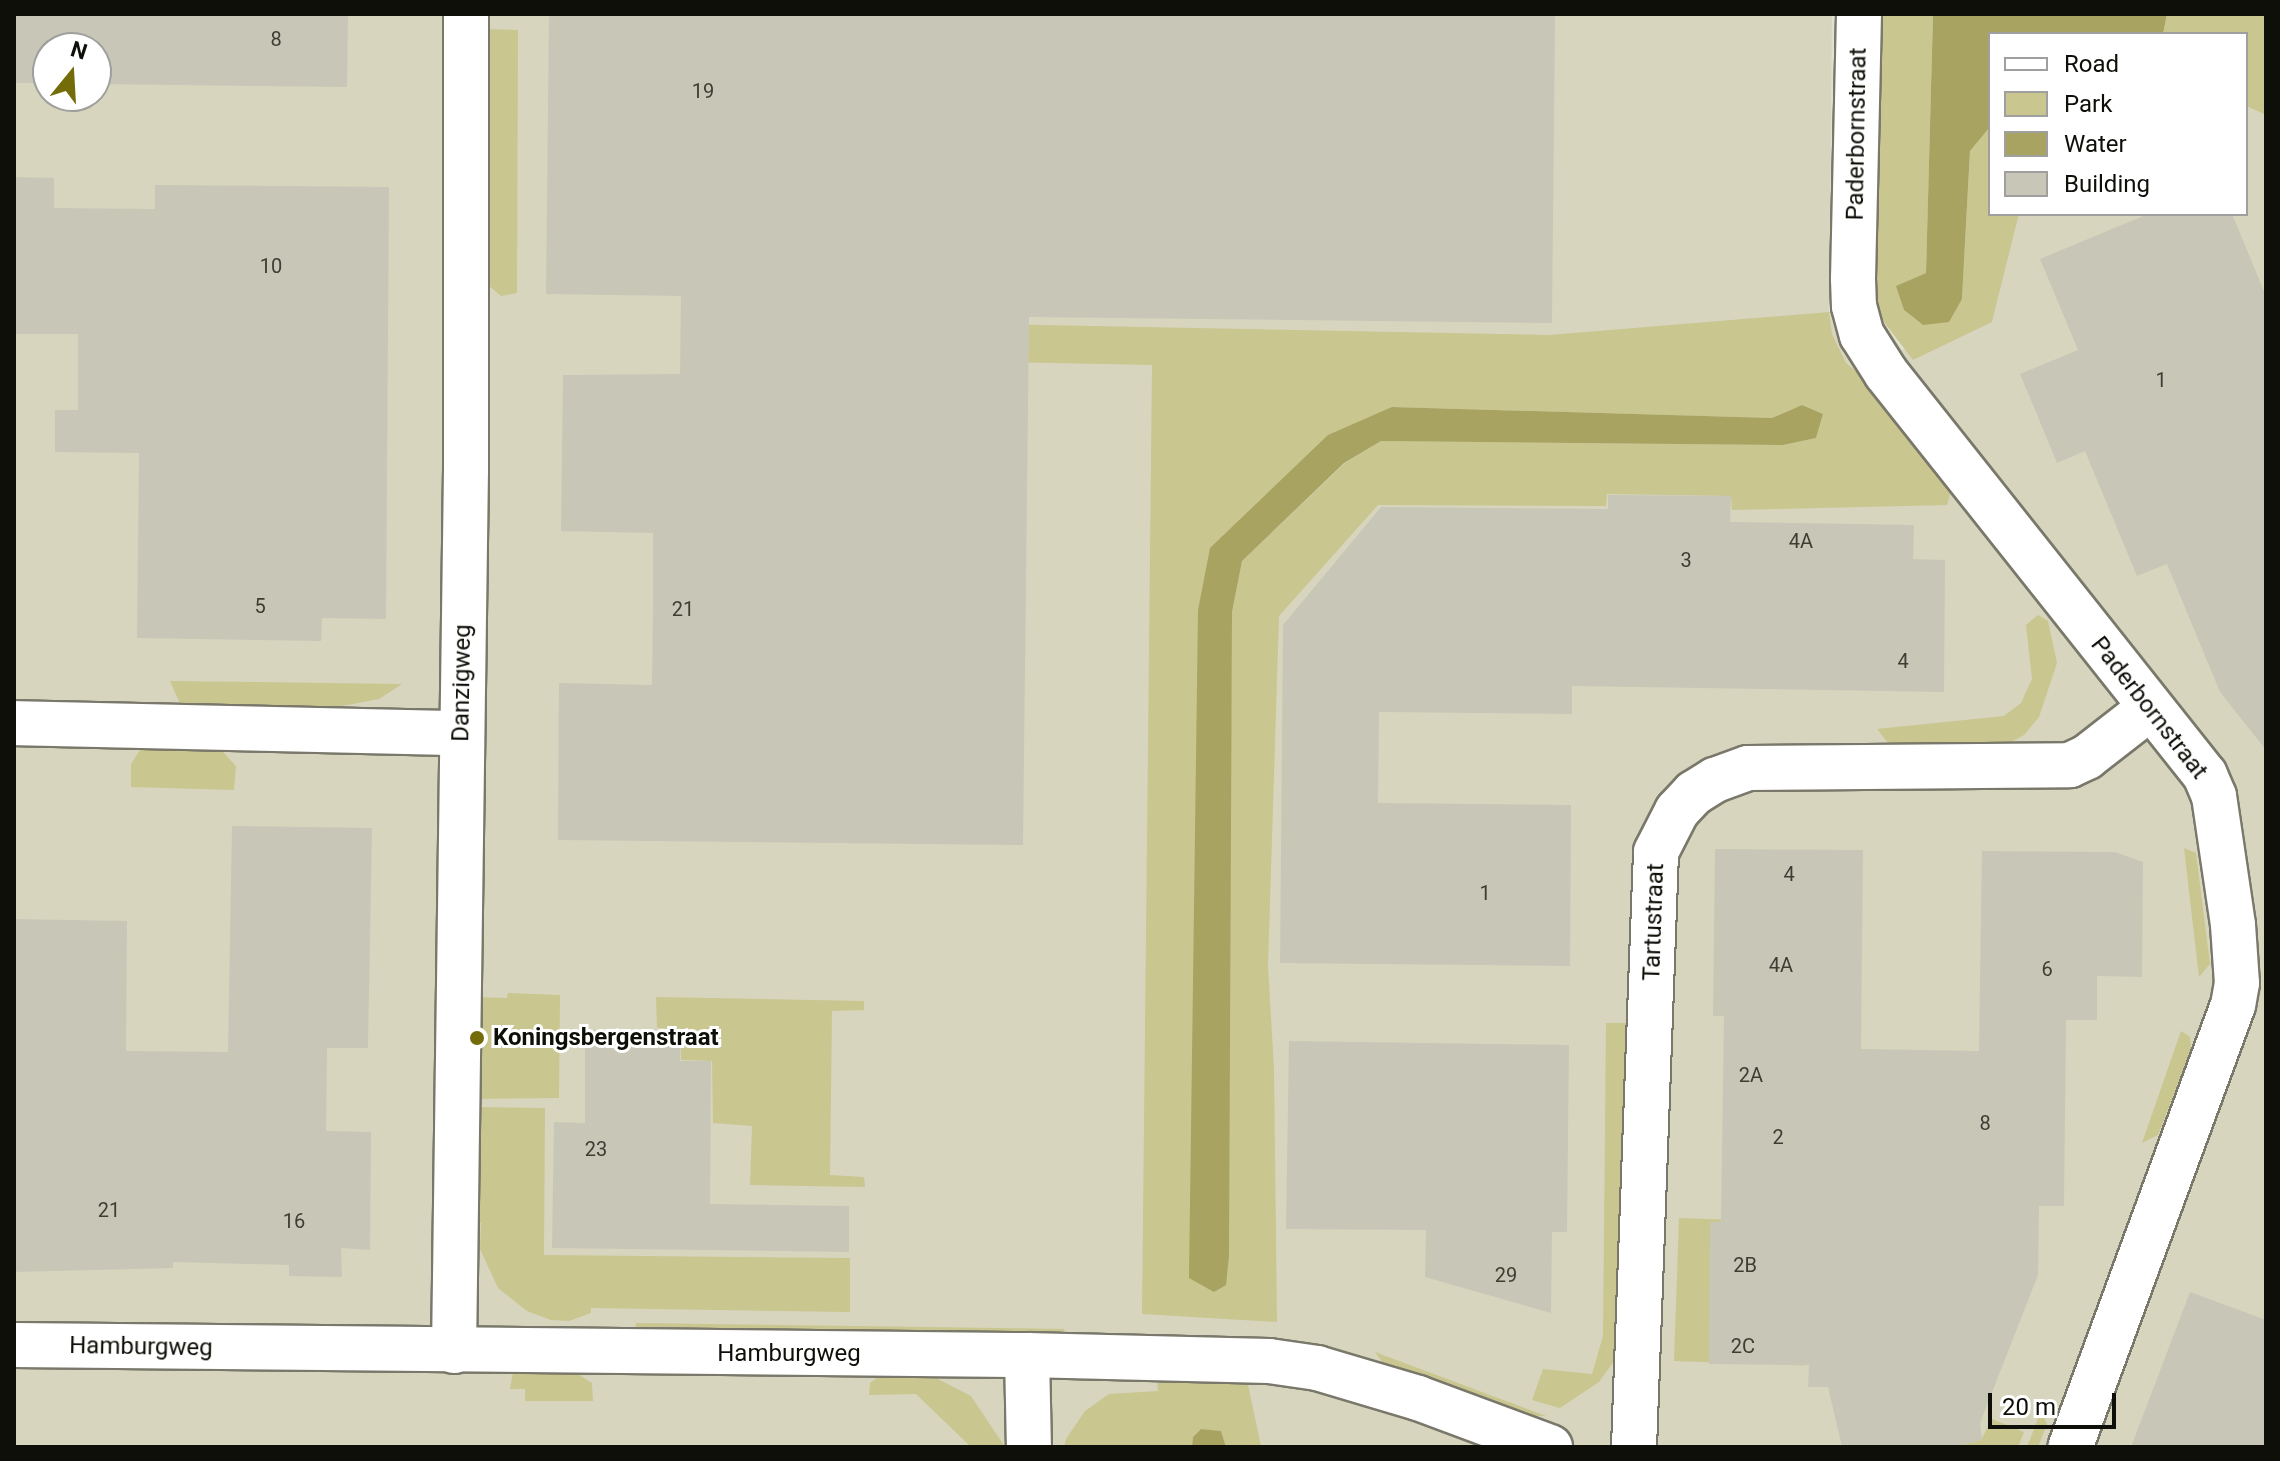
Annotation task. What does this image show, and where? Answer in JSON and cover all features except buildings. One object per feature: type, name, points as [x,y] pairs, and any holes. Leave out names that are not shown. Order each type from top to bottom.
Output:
[{"type":"street","name":"Danzigweg","points":[[454,1351],[466,14]]},
{"type":"street","name":"Paderbornstraat","points":[[1859,14],[1853,279],[1854,306],[1862,335],[1886,373],[2205,775],[2214,796],[2233,925],[2237,983],[2218,1046],[2070,1447]]},
{"type":"street","name":"Tartustraat","points":[[1634,1447],[1656,852],[1677,811],[1694,793],[1715,780],[1748,768],[2070,765],[2087,757],[2150,708]]},
{"type":"street","points":[[14,723],[461,733]]},
{"type":"street","name":"Hamburgweg","points":[[14,1345],[1027,1355],[1269,1361],[1317,1368],[1418,1398],[1550,1447]]},
{"type":"street","points":[[1027,1355],[1029,1447]]},
{"type":"shaded area","points":[[14,14],[1832,14],[1829,312],[1880,317],[1902,350],[1992,322],[2018,216],[2248,216],[2248,107],[2266,115],[2266,1447],[14,1447]]},
{"type":"green space","points":[[1881,14],[1933,14],[1926,273],[1897,286],[1904,310],[1923,325],[1962,299],[1970,151],[1988,129],[1988,216],[2018,216],[1992,322],[1913,360],[1880,317],[1876,284]]},
{"type":"green space","points":[[2167,14],[2266,14],[2266,115],[2248,107],[2248,32],[2163,32]]},
{"type":"green space","points":[[485,29],[518,30],[517,293],[501,296],[481,279]]},
{"type":"green space","points":[[1829,312],[1832,334],[1846,363],[1864,378],[1951,491],[1947,505],[1732,510],[1731,496],[1607,494],[1606,506],[1378,505],[1279,616],[1268,966],[1274,1069],[1277,1322],[1142,1314],[1152,365],[893,360],[890,322],[1549,335]],"holes":[[[1802,405],[1823,414],[1816,438],[1783,445],[1381,441],[1345,463],[1242,561],[1232,612],[1226,1285],[1210,548],[1392,407],[1772,418]]]},
{"type":"green space","points":[[2038,615],[2048,621],[2057,663],[2039,717],[2024,735],[1999,749],[1893,749],[1877,729],[2004,716],[2021,703],[2032,679],[2026,625]]},
{"type":"green space","points":[[170,681],[402,684],[379,699],[331,708],[181,706]]},
{"type":"green space","points":[[140,750],[222,751],[236,766],[234,790],[131,787],[131,764]]},
{"type":"green space","points":[[2184,848],[2196,853],[2210,964],[2199,977]]},
{"type":"green space","points":[[508,993],[560,995],[559,1098],[470,1099],[472,1060],[482,1059],[482,1033],[473,1032],[473,997],[507,998]]},
{"type":"green space","points":[[656,997],[864,1001],[864,1010],[832,1011],[830,1175],[864,1177],[865,1187],[750,1185],[752,1126],[713,1123],[712,1061],[681,1060],[681,1029],[657,1028]]},
{"type":"green space","points":[[1606,1023],[1629,1023],[1622,1350],[1599,1382],[1560,1408],[1532,1400],[1543,1369],[1592,1374],[1603,1336]]},
{"type":"green space","points":[[2181,1031],[2190,1037],[2191,1049],[2158,1135],[2142,1143]]},
{"type":"green space","points":[[473,1107],[545,1108],[544,1255],[850,1258],[850,1312],[591,1308],[591,1313],[569,1321],[551,1320],[527,1311],[498,1288],[480,1249],[481,1223],[471,1223]]},
{"type":"green space","points":[[1679,1218],[1810,1223],[1805,1365],[1674,1361]]},
{"type":"green space","points":[[636,1323],[1065,1329],[1060,1335],[635,1332]]},
{"type":"green space","points":[[1375,1352],[1546,1416],[1515,1416],[1386,1367]]},
{"type":"green space","points":[[573,1371],[592,1383],[593,1401],[525,1401],[525,1389],[510,1389],[513,1372]]},
{"type":"green space","points":[[880,1376],[936,1378],[971,1396],[1005,1447],[971,1447],[916,1394],[869,1395],[870,1383]]},
{"type":"green space","points":[[1157,1380],[1247,1380],[1261,1446],[1264,1447],[1226,1447],[1221,1431],[1201,1429],[1193,1437],[1192,1447],[1064,1447],[1085,1411],[1109,1394],[1158,1391]]},
{"type":"green space","points":[[2041,1411],[2047,1424],[2038,1447],[2027,1447]]},
{"type":"green space","points":[[1992,1419],[2024,1432],[2018,1447],[1952,1447],[1981,1440]]},
{"type":"water","points":[[1933,14],[2167,14],[2163,32],[1988,32],[1988,129],[1970,151],[1962,299],[1949,322],[1923,325],[1904,310],[1896,286],[1926,273]]},
{"type":"water","points":[[1802,405],[1823,414],[1816,438],[1783,445],[1381,441],[1344,463],[1242,561],[1232,612],[1229,1256],[1226,1285],[1214,1292],[1189,1278],[1198,610],[1210,548],[1328,435],[1392,407],[1772,418]]},
{"type":"water","points":[[1201,1429],[1221,1431],[1226,1447],[1192,1447],[1193,1437]]},
{"type":"place","name":"Koningsbergenstraat","points":[[477,1038]]}]
